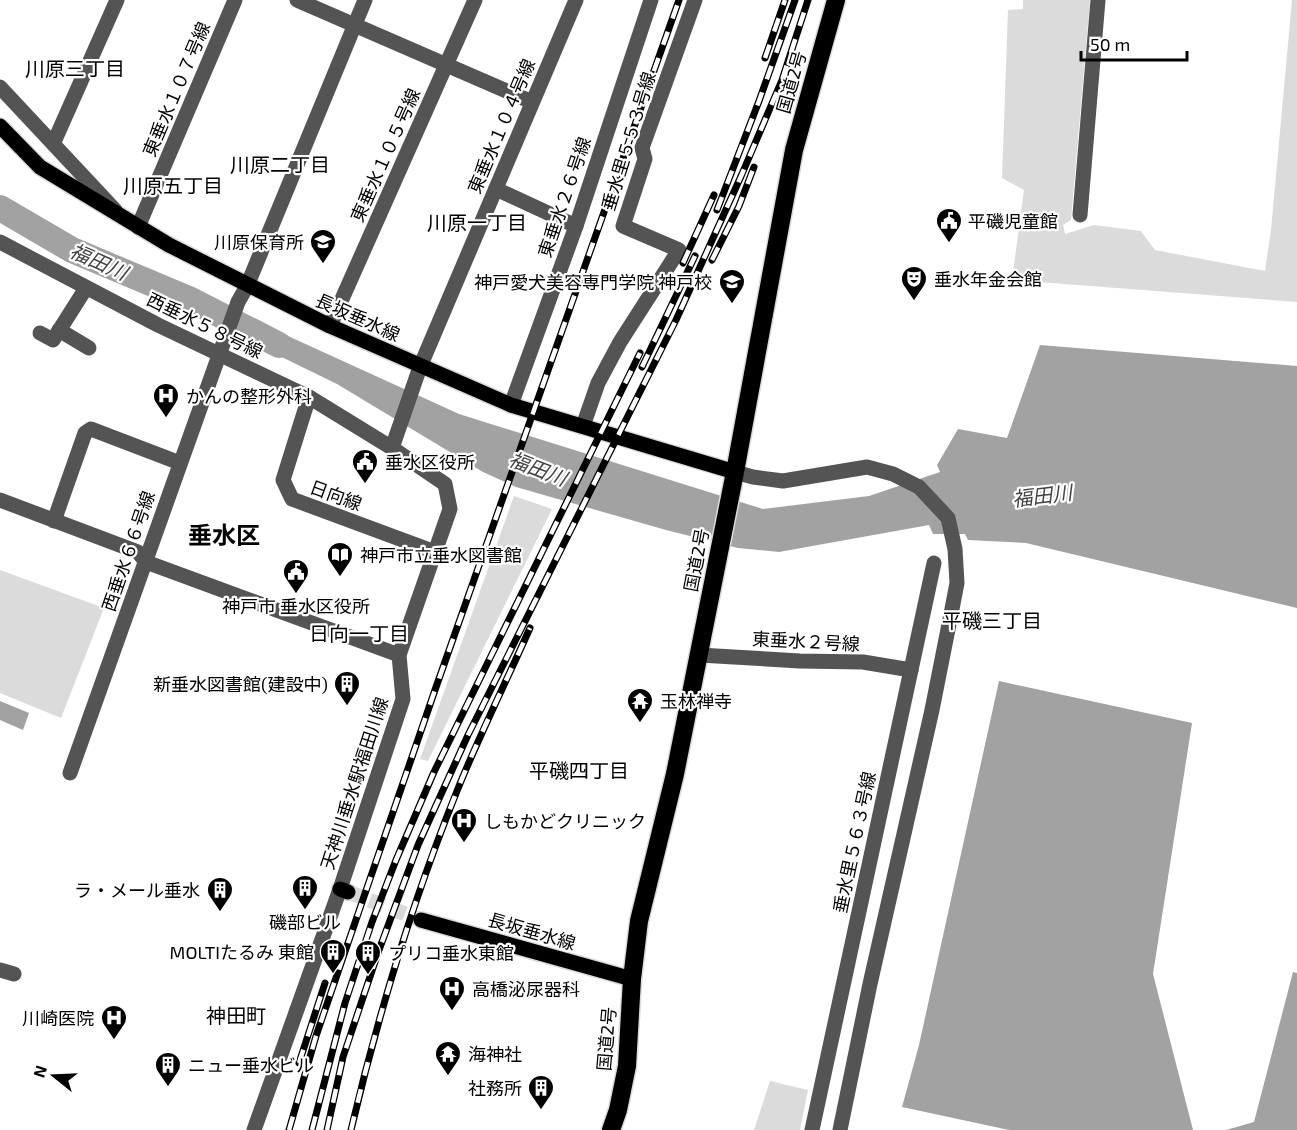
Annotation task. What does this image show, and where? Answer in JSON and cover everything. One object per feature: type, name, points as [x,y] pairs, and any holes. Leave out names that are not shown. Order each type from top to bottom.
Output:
[{"type":"highway","name":"国道2号","points":[[611,1130],[618,1110],[627,1066],[632,979],[639,921],[675,774],[699,655],[794,150],[836,0]]},
{"type":"main road","name":"長坂垂水線","points":[[0,126],[40,167],[138,227],[247,286],[330,326],[417,374],[511,405],[735,472]]},
{"type":"main road","name":"長坂垂水線","points":[[421,920],[632,979]]},
{"type":"street","points":[[54,142],[117,0]]},
{"type":"street","name":"東垂水１０７号線","points":[[138,227],[235,0]]},
{"type":"street","points":[[297,0],[532,102]]},
{"type":"street","name":"西垂水６６号線","points":[[70,773],[238,302],[247,286],[364,0]]},
{"type":"street","name":"東垂水１０５号線","points":[[330,326],[475,0]]},
{"type":"street","name":"東垂水１０４号線","points":[[417,374],[576,0]]},
{"type":"street","name":"東垂水２６号線","points":[[511,405],[576,226],[651,0]]},
{"type":"street","name":"垂水里５５３号線","points":[[583,426],[598,383],[620,342],[679,250],[623,226],[645,159],[642,148],[695,0]]},
{"type":"street","points":[[1080,215],[1098,0]]},
{"type":"street","points":[[0,87],[121,216]]},
{"type":"street","points":[[496,189],[576,226]]},
{"type":"street","name":"西垂水５８号線","points":[[0,242],[158,326],[221,348],[309,397],[392,448]]},
{"type":"street","points":[[40,333],[53,340],[86,288]]},
{"type":"street","points":[[59,330],[89,348]]},
{"type":"street","points":[[392,448],[417,374]]},
{"type":"street","name":"日向線","points":[[309,397],[283,480],[292,499],[435,552]]},
{"type":"street","points":[[54,521],[85,433],[91,429],[180,463]]},
{"type":"street","name":"天神川垂水駅福田川線","points":[[254,1130],[344,890],[403,699],[399,655],[450,509],[445,484],[392,448]]},
{"type":"street","points":[[735,472],[783,481],[867,466],[893,474],[919,487],[948,518],[956,549],[957,583],[932,710],[870,984],[840,1130]]},
{"type":"street","points":[[0,500],[138,552],[147,562],[399,655]]},
{"type":"street","name":"垂水里５６３号線","points":[[812,1130],[934,563]]},
{"type":"street","name":"東垂水２号線","points":[[699,655],[863,662],[911,670]]},
{"type":"shaded area","points":[[1023,0],[1090,0],[1071,220],[1063,225],[1065,234],[1094,225],[1141,231],[1155,250],[1265,271],[1271,230],[1292,0],[1297,0],[1297,302],[1012,280],[1024,190],[1002,178],[1008,10],[1023,9]]},
{"type":"shaded area","points":[[514,496],[552,509],[428,761],[420,759]]},
{"type":"shaded area","points":[[0,570],[104,608],[61,718],[0,693]]},
{"type":"shaded area","points":[[770,1081],[808,1090],[800,1130],[754,1130]]},
{"type":"water","points":[[253,320],[459,414],[763,509],[869,496],[940,472],[937,465],[958,429],[1007,438],[1040,345],[1297,366],[1297,608],[1026,543],[968,540],[965,534],[933,534],[929,525],[779,552],[738,548],[666,530],[516,487],[483,472],[337,384],[247,340]]},
{"type":"water","points":[[999,681],[1192,723],[1153,974],[1193,1130],[1009,1130],[902,1107],[919,1045]]},
{"type":"water","points":[[0,701],[29,713],[23,730],[0,720]]},
{"type":"water","points":[[1293,972],[1297,973],[1297,1130],[1226,1130],[1254,1122]]},
{"type":"waterway","name":"福田川","points":[[0,208],[72,250],[191,300],[279,345]]},
{"type":"tunnel","points":[[348,892],[421,920]]},
{"type":"railway","points":[[289,1130],[316,1036],[435,690],[679,0]]},
{"type":"railway","points":[[765,58],[785,0]]},
{"type":"railway","points":[[717,210],[795,0]]},
{"type":"railway","points":[[327,1130],[343,1057],[418,845],[468,735],[676,320],[782,80],[808,0]]},
{"type":"railway","points":[[712,260],[739,206],[754,167]]},
{"type":"railway","points":[[683,263],[714,195]]},
{"type":"railway","points":[[642,367],[695,256]]},
{"type":"railway","points":[[312,1130],[345,1003],[396,860],[434,772],[640,353]]},
{"type":"railway","points":[[351,1130],[385,1001],[411,916],[465,770],[530,628]]},
{"type":"railway","points":[[299,1063],[325,983]]},
{"type":"place","name":"平磯児童館","points":[[949,244]]},
{"type":"place","name":"川原保育所","points":[[323,265]]},
{"type":"place","name":"垂水年金会館","points":[[914,302]]},
{"type":"place","name":"神戸愛犬美容専門学院 神戸校","points":[[732,305]]},
{"type":"place","name":"かんの整形外科","points":[[166,419]]},
{"type":"place","name":"垂水区役所","points":[[365,485]]},
{"type":"place","name":"神戸市立垂水図書館","points":[[340,578]]},
{"type":"place","name":"神戸市 垂水区役所","points":[[296,595]]},
{"type":"place","name":"新垂水図書館(建設中)","points":[[347,707]]},
{"type":"place","name":"玉林禅寺","points":[[640,724]]},
{"type":"place","name":"しもかどクリニック","points":[[464,844]]},
{"type":"place","name":"磯部ビル","points":[[305,911]]},
{"type":"place","name":"ラ・メール垂水","points":[[220,913]]},
{"type":"place","name":"MOLTIたるみ 東館","points":[[333,975]]},
{"type":"place","name":"プリコ垂水東館","points":[[368,976]]},
{"type":"place","name":"高橋泌尿器科","points":[[452,1012]]},
{"type":"place","name":"川崎医院","points":[[114,1041]]},
{"type":"place","name":"海神社","points":[[448,1077]]},
{"type":"place","name":"ニュー垂水ビル","points":[[168,1088]]},
{"type":"place","name":"社務所","points":[[541,1111]]},
{"type":"district","name":"川原三丁目","points":[[75,68]]},
{"type":"district","name":"川原二丁目","points":[[280,164]]},
{"type":"district","name":"川原五丁目","points":[[173,185]]},
{"type":"district","name":"川原一丁目","points":[[477,222]]},
{"type":"district","name":"垂水区","points":[[224,534]]},
{"type":"district","name":"平磯三丁目","points":[[992,620]]},
{"type":"district","name":"日向一丁目","points":[[359,633]]},
{"type":"district","name":"平磯四丁目","points":[[579,770]]},
{"type":"district","name":"神田町","points":[[236,1015]]}]
